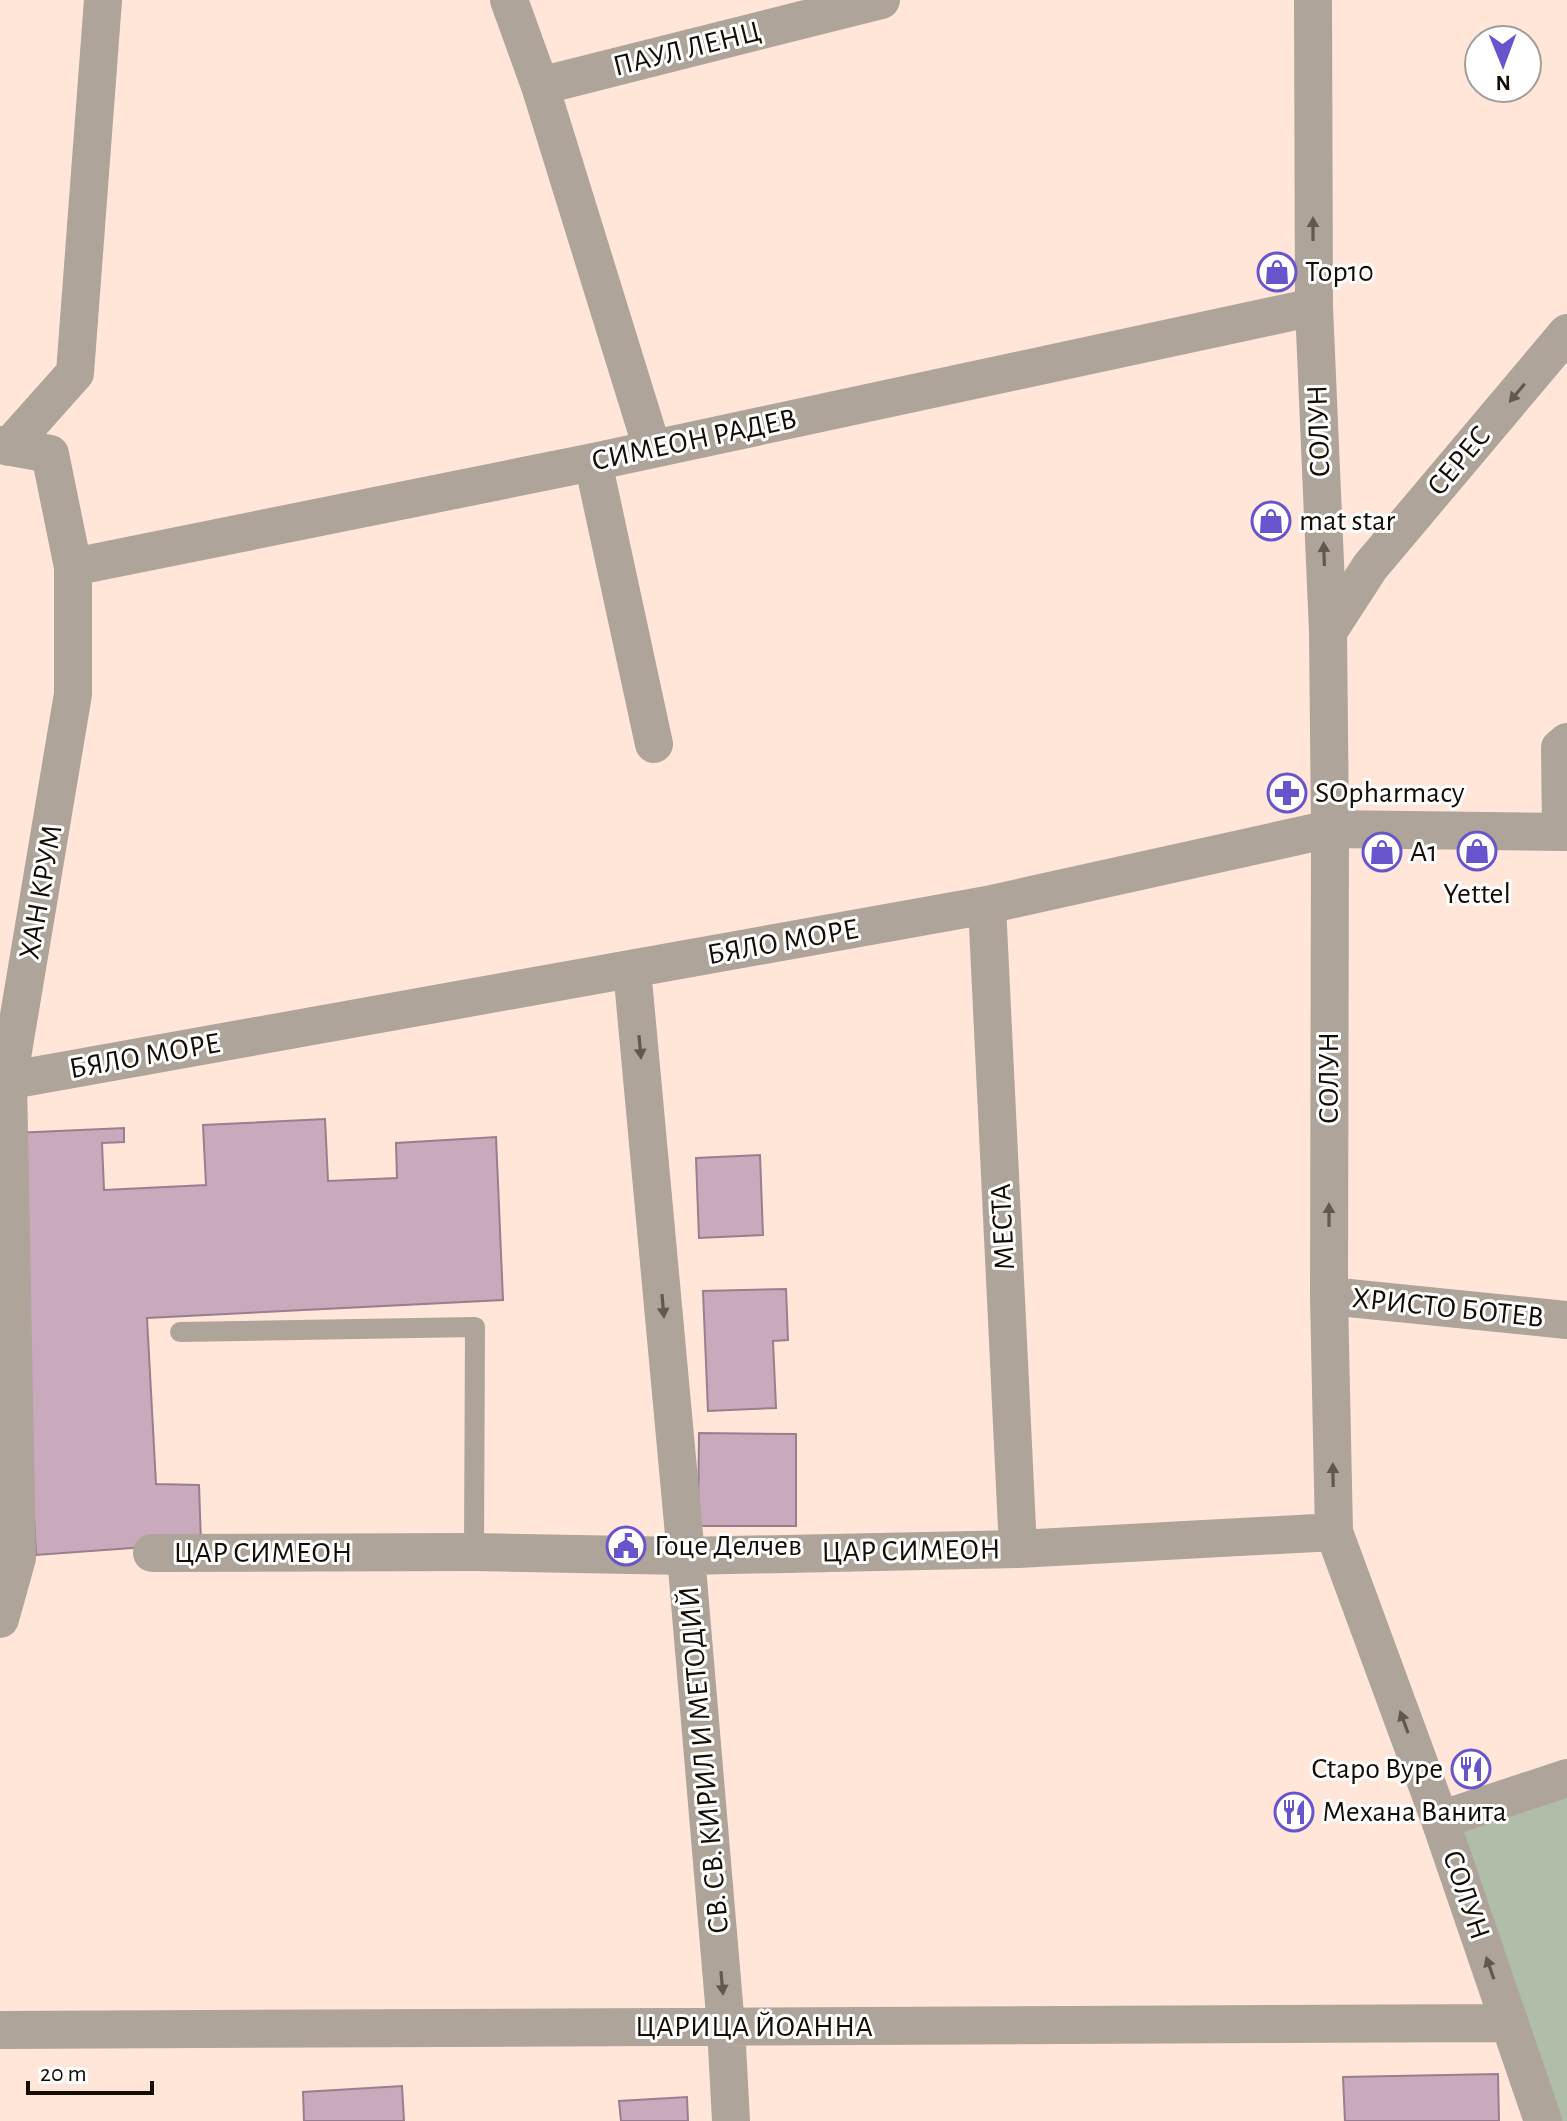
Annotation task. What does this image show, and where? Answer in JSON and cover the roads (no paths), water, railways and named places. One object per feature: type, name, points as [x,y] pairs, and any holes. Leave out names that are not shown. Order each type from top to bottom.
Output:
[{"type":"street","points":[[5,446],[75,373],[103,0]]},
{"type":"street","points":[[509,0],[540,86],[652,448]]},
{"type":"street","name":"ПАУЛ ЛЕНЦ","points":[[540,86],[881,0]]},
{"type":"street","name":"СОЛУН","points":[[1313,0],[1314,307],[1328,632],[1329,1296],[1334,1532],[1440,1820],[1543,2121]]},
{"type":"street","name":"СИМЕОН РАДЕВ","points":[[73,567],[593,462],[1314,307]]},
{"type":"street","name":"СЕРЕС","points":[[1328,632],[1370,567],[1567,333]]},
{"type":"street","name":"ХАН КРУМ","points":[[0,1619],[17,1558],[4,1082],[73,694],[73,567],[50,454],[5,446]]},
{"type":"street","points":[[593,462],[654,744]]},
{"type":"street","points":[[1564,832],[1560,748],[1567,742]]},
{"type":"street","name":"БЯЛО МОРЕ","points":[[4,1082],[987,905],[1330,829],[1564,832]]},
{"type":"street","name":"МЕСТА","points":[[987,905],[1018,1549]]},
{"type":"street","name":"СВ. СВ. КИРИЛ И МЕТОДИЙ","points":[[632,969],[686,1556],[726,2027],[731,2121]]},
{"type":"street","name":"ХРИСТО БОТЕВ","points":[[1329,1296],[1567,1320]]},
{"type":"street","name":"ЦАР СИМЕОН","points":[[152,1553],[474,1552],[686,1556],[1018,1549],[1334,1532]]},
{"type":"street","points":[[1440,1820],[1567,1778]]},
{"type":"street","name":"ЦАРИЦА ЙОАННА","points":[[0,2030],[1509,2023]]},
{"type":"lane","points":[[180,1332],[475,1327],[474,1552]]},
{"type":"place","name":"Top10","points":[[1277,272]]},
{"type":"place","name":"mat star","points":[[1271,521]]},
{"type":"place","name":"SOpharmacy","points":[[1287,793]]},
{"type":"place","name":"Yettel","points":[[1477,851]]},
{"type":"place","name":"A1","points":[[1382,852]]},
{"type":"place","name":"Гоце Делчев","points":[[626,1546]]},
{"type":"place","name":"Ctapo Bype","points":[[1471,1769]]},
{"type":"place","name":"Механа Ванита","points":[[1294,1812]]}]
